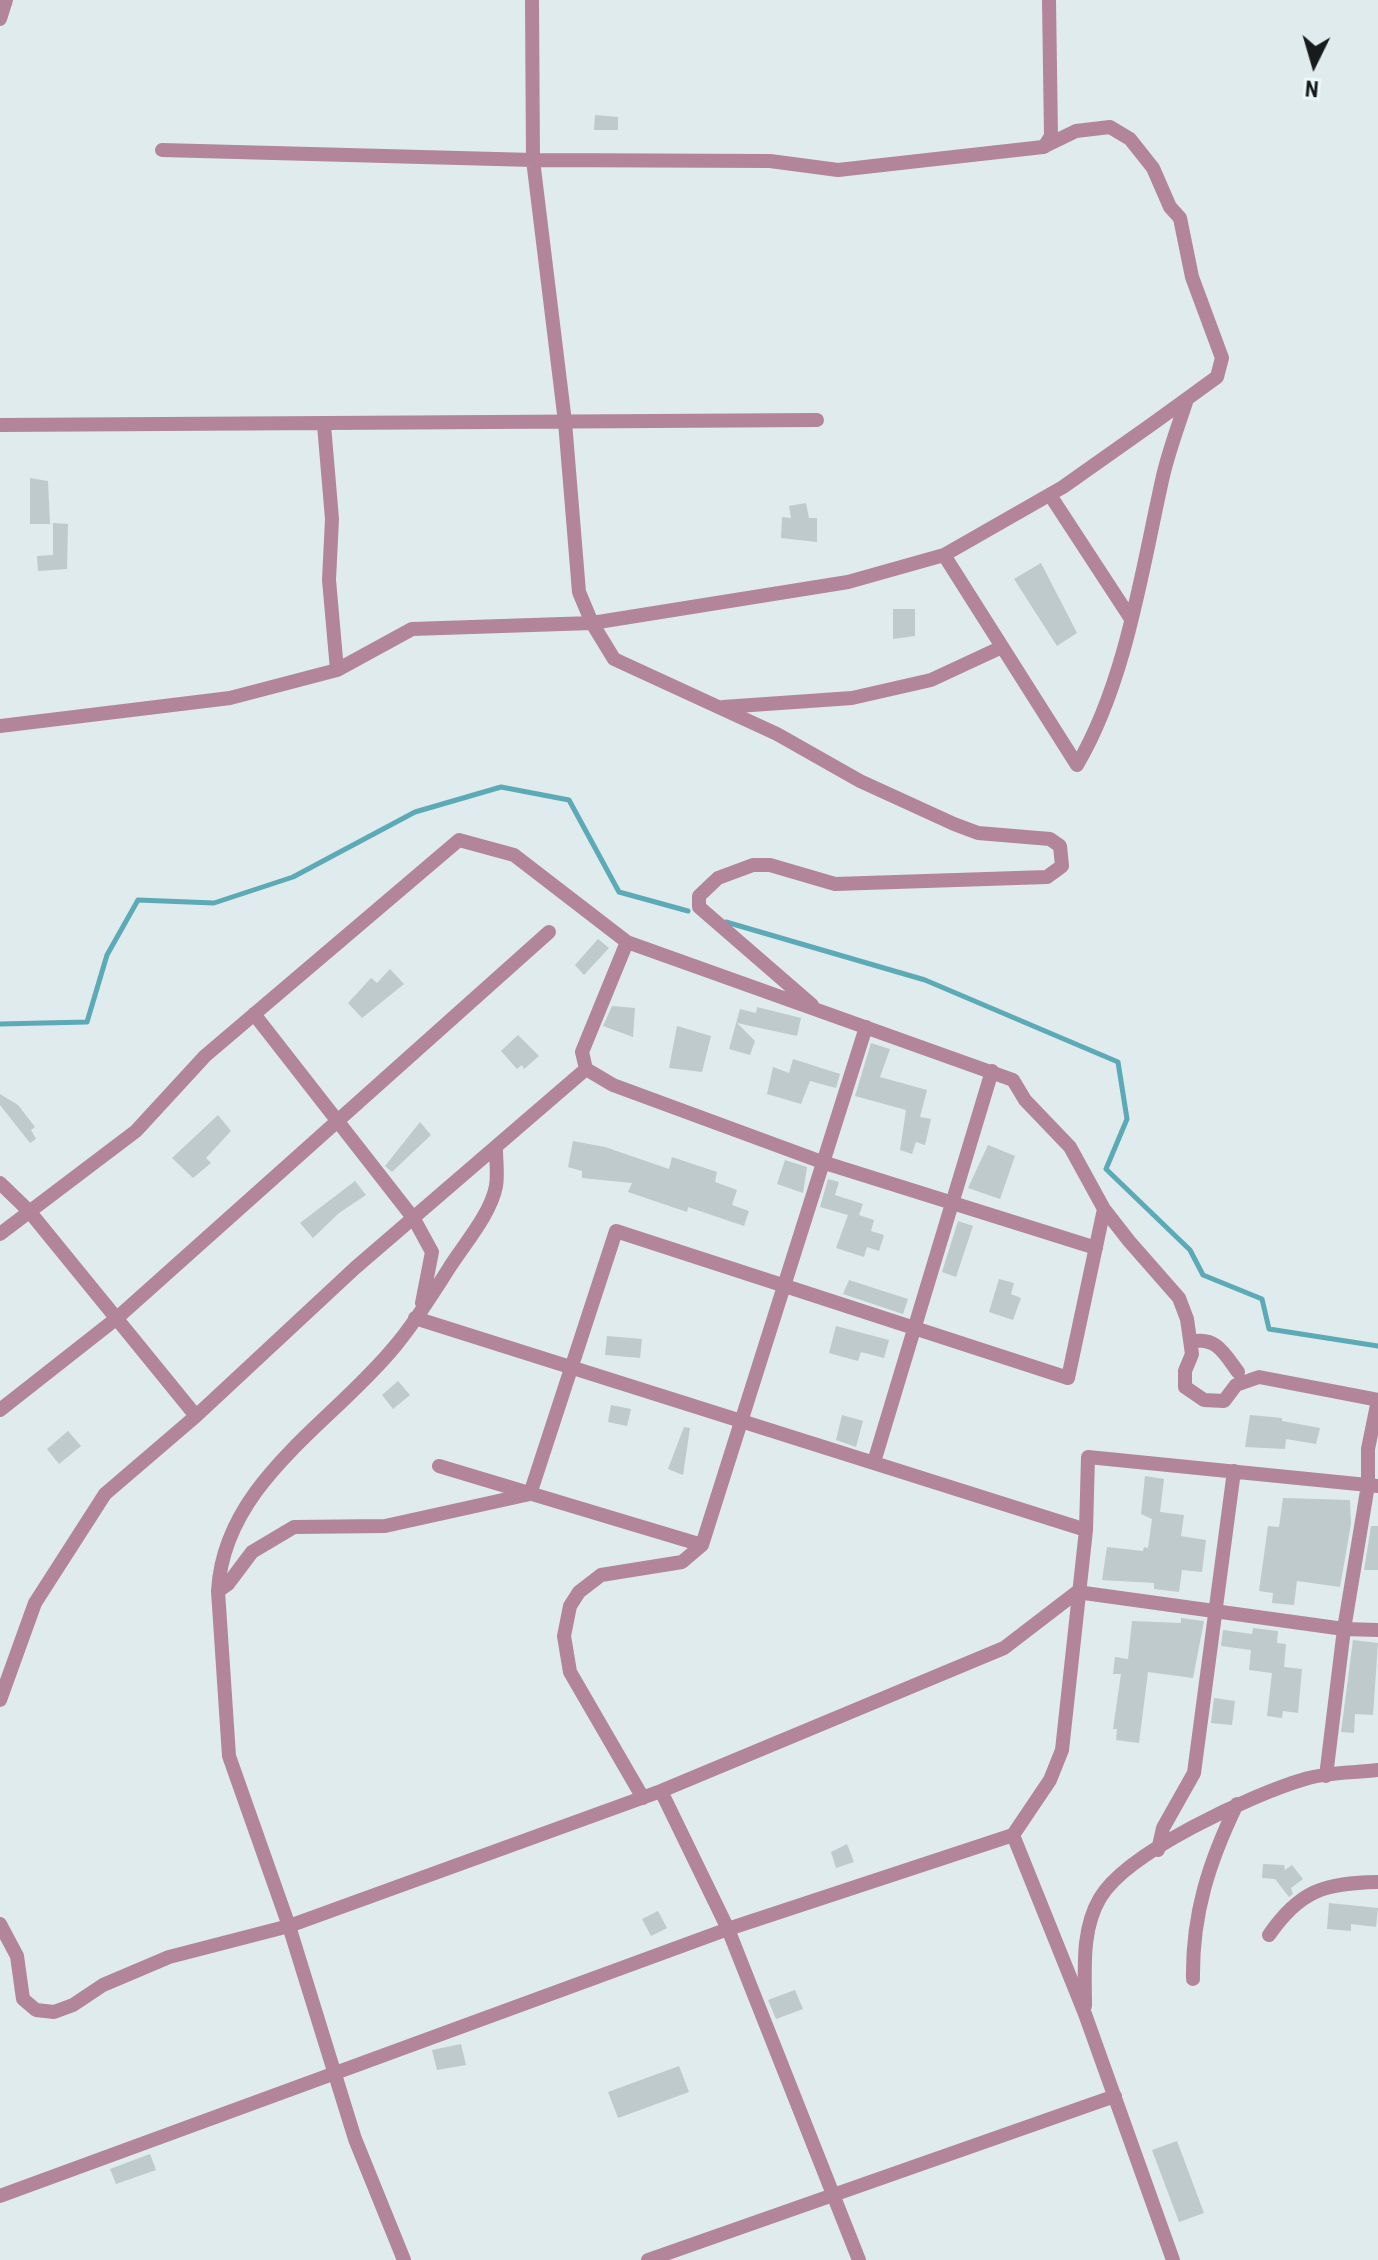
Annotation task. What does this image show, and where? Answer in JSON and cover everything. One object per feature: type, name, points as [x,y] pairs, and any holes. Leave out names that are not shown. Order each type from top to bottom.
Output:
[{"type":"street","points":[[0,19],[6,0]]},
{"type":"street","points":[[532,0],[533,160],[565,422],[579,592],[592,623],[614,659],[777,734],[860,781],[954,824],[978,833],[1050,839],[1060,846],[1062,866],[1047,877],[835,884],[770,865],[742,868],[718,878],[699,896],[699,907],[818,1010]]},
{"type":"street","points":[[1043,147],[1051,136],[1049,0]]},
{"type":"street","points":[[0,726],[230,698],[337,670],[412,629],[592,623],[848,582],[944,555],[1050,495],[1187,399],[1217,377],[1222,358],[1192,277],[1180,218],[1170,207],[1153,168],[1130,139],[1110,127],[1076,131],[1043,147],[838,170],[770,161],[533,160],[162,150]]},
{"type":"street","points":[[944,555],[1077,765],[1096,734],[1144,580],[1163,473],[1187,399]]},
{"type":"street","points":[[0,425],[817,420]]},
{"type":"street","points":[[324,425],[332,519],[329,580],[337,670]]},
{"type":"street","points":[[1050,495],[1131,619]]},
{"type":"street","points":[[719,707],[852,698],[931,680],[1002,647]]},
{"type":"street","points":[[0,1234],[136,1131],[205,1056],[459,840],[514,855],[627,942],[1013,1080],[1025,1100],[1070,1147],[1104,1209],[1179,1298],[1192,1354],[1185,1371],[1185,1387],[1204,1400],[1224,1401],[1236,1385],[1259,1377],[1378,1400],[1368,1449],[1373,1485],[1344,1629],[1326,1776]]},
{"type":"street","points":[[0,1410],[117,1318],[549,932]]},
{"type":"street","points":[[627,942],[582,1052],[586,1069],[613,1085],[822,1162],[1096,1248]]},
{"type":"street","points":[[254,1014],[414,1219],[432,1252],[418,1314]]},
{"type":"street","points":[[643,1798],[570,1672],[564,1636],[570,1606],[579,1592],[601,1575],[682,1562],[702,1545],[739,1419],[866,1027]]},
{"type":"street","points":[[0,1700],[35,1603],[105,1494],[196,1416],[355,1268],[586,1069]]},
{"type":"street","points":[[874,1462],[992,1071]]},
{"type":"street","points":[[404,2260],[355,2139],[289,1926],[229,1756],[218,1591],[219,1564],[247,1508],[273,1466],[339,1406],[396,1345],[418,1314],[474,1230],[496,1187],[496,1149]]},
{"type":"street","points":[[0,1183],[29,1211],[196,1416]]},
{"type":"street","points":[[530,1494],[616,1231],[914,1331],[1068,1378],[1104,1209]]},
{"type":"street","points":[[418,1314],[571,1366],[1086,1530]]},
{"type":"street","points":[[1191,1342],[1203,1339],[1218,1345],[1238,1372]]},
{"type":"street","points":[[0,2196],[336,2070],[728,1929],[1013,1835],[1050,1780],[1062,1750],[1086,1530],[1088,1457],[1373,1485]]},
{"type":"street","points":[[439,1466],[702,1545]]},
{"type":"street","points":[[1158,1850],[1163,1828],[1194,1773],[1234,1471]]},
{"type":"street","points":[[218,1591],[228,1584],[252,1552],[294,1527],[385,1526],[530,1494]]},
{"type":"street","points":[[0,1924],[17,1956],[23,1999],[36,2010],[54,2012],[73,2005],[103,1985],[169,1957],[289,1926],[661,1791],[1004,1648],[1077,1592],[1344,1629],[1378,1630]]},
{"type":"street","points":[[1085,2014],[1086,1936],[1100,1898],[1123,1871],[1237,1804],[1307,1778],[1378,1770]]},
{"type":"street","points":[[661,1791],[728,1929],[859,2260]]},
{"type":"street","points":[[1193,1979],[1192,1937],[1199,1897],[1215,1848],[1237,1804]]},
{"type":"street","points":[[1013,1835],[1085,2014],[1173,2260]]},
{"type":"street","points":[[1269,1935],[1284,1914],[1310,1892],[1342,1882],[1378,1882]]},
{"type":"street","points":[[648,2260],[1115,2096]]},
{"type":"building","points":[[595,115],[618,117],[618,130],[594,130]]},
{"type":"building","points":[[30,478],[48,481],[50,524],[30,524]]},
{"type":"building","points":[[806,503],[809,518],[817,518],[817,542],[781,538],[782,517],[791,518],[789,506]]},
{"type":"building","points":[[53,523],[68,524],[67,569],[38,571],[37,556],[53,555]]},
{"type":"building","points":[[1041,563],[1077,633],[1057,646],[1014,579]]},
{"type":"building","points":[[893,609],[915,609],[915,636],[893,639]]},
{"type":"building","points":[[598,939],[609,948],[584,975],[575,965]]},
{"type":"building","points":[[390,969],[404,984],[362,1018],[348,1003],[371,978],[377,983]]},
{"type":"building","points":[[612,1006],[635,1008],[633,1037],[603,1026]]},
{"type":"building","points":[[757,1007],[801,1018],[797,1036],[737,1023],[755,1041],[750,1055],[729,1049],[740,1009],[756,1013]]},
{"type":"building","points":[[677,1026],[711,1036],[702,1072],[669,1068]]},
{"type":"building","points":[[518,1035],[539,1056],[524,1069],[522,1065],[517,1069],[501,1051]]},
{"type":"building","points":[[871,1043],[890,1049],[880,1077],[927,1090],[920,1117],[931,1119],[925,1145],[916,1142],[912,1154],[900,1150],[906,1110],[855,1096]]},
{"type":"building","points":[[793,1059],[840,1074],[836,1088],[810,1081],[801,1104],[767,1094],[773,1067],[789,1073]]},
{"type":"building","points":[[0,1094],[18,1105],[35,1127],[31,1130],[36,1139],[30,1143],[0,1105]]},
{"type":"building","points":[[218,1115],[231,1131],[206,1158],[211,1163],[193,1178],[172,1158]]},
{"type":"building","points":[[420,1122],[431,1135],[392,1172],[385,1166]]},
{"type":"building","points":[[573,1141],[605,1147],[669,1169],[672,1157],[717,1172],[715,1182],[737,1190],[732,1205],[749,1211],[744,1226],[688,1207],[687,1212],[628,1192],[632,1183],[582,1178],[582,1171],[568,1167]]},
{"type":"building","points":[[988,1145],[1015,1156],[1000,1199],[968,1188]]},
{"type":"building","points":[[785,1160],[807,1167],[803,1193],[777,1184]]},
{"type":"building","points":[[828,1179],[839,1182],[835,1195],[863,1204],[859,1215],[874,1220],[871,1231],[884,1235],[879,1251],[867,1247],[864,1257],[836,1248],[848,1215],[820,1207]]},
{"type":"building","points":[[355,1181],[366,1195],[339,1213],[313,1238],[300,1223]]},
{"type":"building","points":[[958,1221],[973,1226],[956,1277],[942,1272]]},
{"type":"building","points":[[999,1279],[1014,1283],[1011,1294],[1021,1298],[1013,1320],[989,1312]]},
{"type":"building","points":[[849,1280],[908,1299],[903,1314],[843,1294]]},
{"type":"building","points":[[836,1326],[889,1340],[884,1358],[861,1352],[858,1361],[829,1353]]},
{"type":"building","points":[[607,1336],[642,1339],[640,1358],[605,1355]]},
{"type":"building","points":[[398,1381],[410,1395],[393,1409],[382,1395]]},
{"type":"building","points":[[611,1405],[631,1409],[627,1426],[608,1422]]},
{"type":"building","points":[[842,1415],[863,1421],[856,1447],[836,1440]]},
{"type":"building","points":[[1250,1415],[1282,1418],[1282,1421],[1320,1428],[1316,1444],[1286,1439],[1285,1449],[1245,1447]]},
{"type":"building","points":[[684,1427],[690,1428],[683,1475],[668,1469]]},
{"type":"building","points":[[68,1431],[81,1446],[59,1464],[47,1449]]},
{"type":"building","points":[[1145,1476],[1164,1479],[1160,1512],[1184,1515],[1181,1536],[1206,1540],[1202,1572],[1182,1570],[1179,1592],[1154,1589],[1154,1583],[1102,1580],[1107,1547],[1143,1551],[1144,1547],[1148,1548],[1152,1519],[1141,1514]]},
{"type":"building","points":[[1283,1498],[1350,1500],[1351,1524],[1340,1587],[1297,1581],[1294,1605],[1272,1603],[1273,1593],[1259,1591],[1268,1526],[1279,1527]]},
{"type":"building","points":[[1371,1526],[1378,1526],[1378,1570],[1364,1570]]},
{"type":"building","points":[[1181,1618],[1204,1621],[1193,1678],[1148,1672],[1139,1743],[1116,1740],[1117,1729],[1113,1729],[1121,1674],[1113,1674],[1115,1657],[1128,1659],[1132,1621],[1181,1623]]},
{"type":"building","points":[[1253,1628],[1278,1631],[1277,1643],[1286,1644],[1284,1667],[1302,1669],[1298,1713],[1283,1711],[1282,1718],[1267,1716],[1272,1673],[1249,1670],[1251,1650],[1221,1646],[1223,1630],[1252,1634]]},
{"type":"building","points":[[1353,1640],[1378,1643],[1373,1715],[1355,1714],[1354,1733],[1341,1732]]},
{"type":"building","points":[[1214,1698],[1235,1701],[1232,1725],[1211,1723]]},
{"type":"building","points":[[847,1844],[854,1862],[836,1868],[831,1852]]},
{"type":"building","points":[[1263,1864],[1284,1865],[1285,1870],[1292,1865],[1303,1879],[1291,1888],[1293,1894],[1289,1897],[1275,1879],[1262,1878]]},
{"type":"building","points":[[1329,1903],[1378,1908],[1376,1927],[1351,1924],[1351,1931],[1327,1929]]},
{"type":"building","points":[[658,1911],[667,1928],[651,1936],[642,1919]]},
{"type":"building","points":[[795,1990],[803,2009],[776,2019],[768,2000]]},
{"type":"building","points":[[461,2044],[466,2065],[437,2070],[432,2050]]},
{"type":"building","points":[[679,2066],[689,2092],[618,2118],[608,2092]]},
{"type":"building","points":[[1177,2141],[1204,2213],[1179,2222],[1152,2150]]},
{"type":"building","points":[[150,2154],[156,2170],[116,2184],[110,2169]]},
{"type":"waterway","points":[[0,1024],[87,1022],[107,955],[138,900],[214,903],[293,877],[415,812],[501,787],[569,800],[619,892],[688,911]]},
{"type":"waterway","points":[[726,922],[925,980],[1118,1062],[1127,1119],[1106,1169],[1190,1250],[1203,1275],[1262,1299],[1269,1329],[1378,1346]]}]
